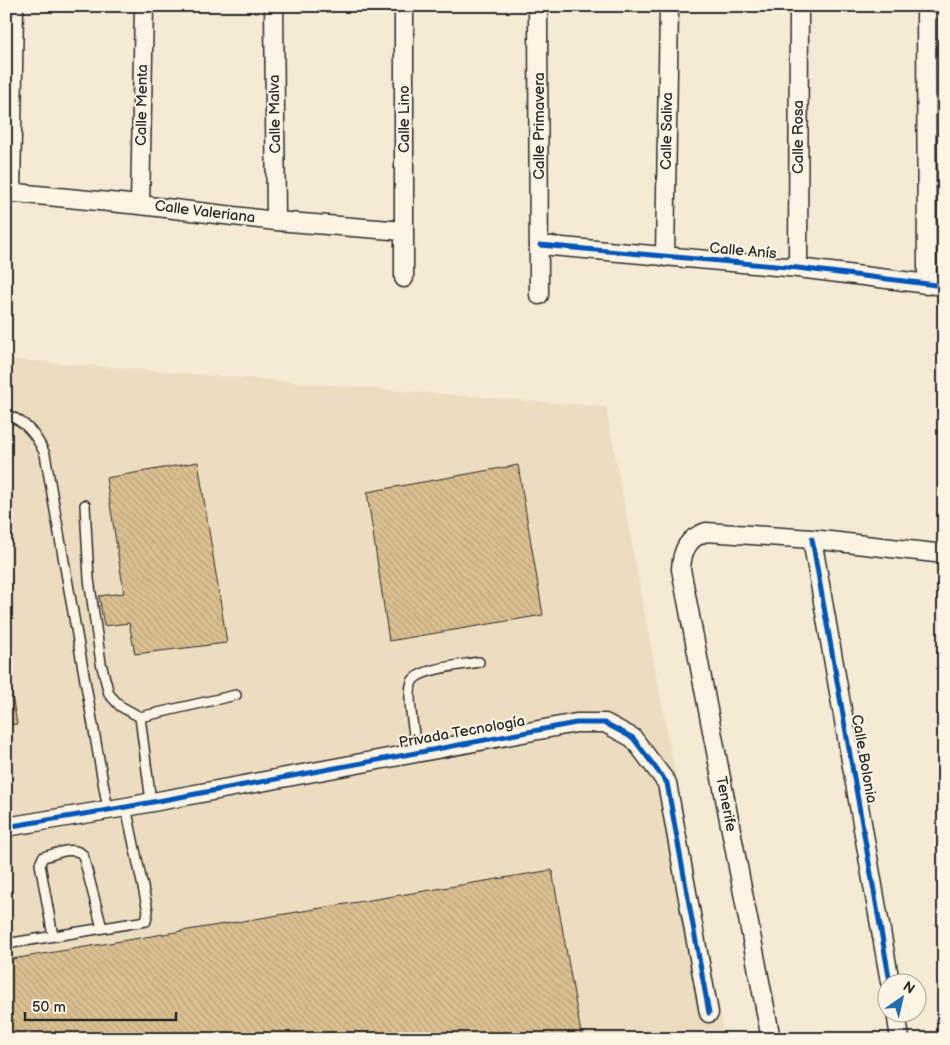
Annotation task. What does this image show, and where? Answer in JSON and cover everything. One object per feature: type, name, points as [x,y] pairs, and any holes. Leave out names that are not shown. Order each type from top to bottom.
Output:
[{"type":"street","points":[[9,192],[14,6]]},
{"type":"street","name":"Calle Menta","points":[[140,205],[144,6]]},
{"type":"street","name":"Calle Malva","points":[[274,6],[276,221]]},
{"type":"street","name":"Calle Lino","points":[[404,6],[404,278]]},
{"type":"street","name":"Calle Primavera","points":[[538,6],[539,295]]},
{"type":"street","name":"Calle Saliva","points":[[665,256],[669,6]]},
{"type":"street","name":"Calle Rosa","points":[[798,268],[799,6]]},
{"type":"street","points":[[926,6],[935,286]]},
{"type":"street","name":"Calle Valeriana","points":[[9,192],[276,221],[404,231]]},
{"type":"street","name":"Calle Anís","points":[[540,245],[798,268],[935,286]]},
{"type":"street","name":"Tenerife","points":[[771,1039],[681,568],[684,549],[696,535],[706,532],[812,539]]},
{"type":"street","points":[[812,539],[943,557]]},
{"type":"street","name":"Calle Bolonia","points":[[812,539],[888,972]]},
{"type":"street","name":"Privada Tecnología","points":[[6,827],[126,807],[576,723],[605,723],[633,738],[667,783],[709,1013]]},
{"type":"street","points":[[897,1022],[900,1039]]},
{"type":"lane","points":[[6,415],[26,425],[37,438],[45,454],[108,810]]},
{"type":"lane","points":[[85,505],[89,579],[101,663],[109,694],[120,706],[140,717],[236,695]]},
{"type":"lane","points":[[417,753],[409,692],[413,680],[423,672],[479,662]]},
{"type":"lane","points":[[140,717],[151,802]]},
{"type":"lane","points":[[6,944],[146,922],[148,911],[126,807]]},
{"type":"lane","points":[[53,936],[40,864],[43,858],[73,849],[83,855],[102,928]]},
{"type":"shaded area","points":[[6,359],[606,407],[725,1039],[6,1039]]},
{"type":"building","points":[[198,462],[227,643],[135,654],[129,623],[104,626],[99,596],[124,593],[106,478]]},
{"type":"building","points":[[518,465],[543,615],[389,641],[367,492]]},
{"type":"building","points":[[6,662],[17,724],[6,725]]},
{"type":"building","points":[[552,870],[582,1039],[6,1039],[6,960]]},
{"type":"cycle path","points":[[540,245],[798,268],[944,286]]},
{"type":"cycle path","points":[[812,539],[888,972]]},
{"type":"cycle path","points":[[6,827],[126,807],[576,723],[605,723],[633,738],[667,783],[709,1013]]}]
